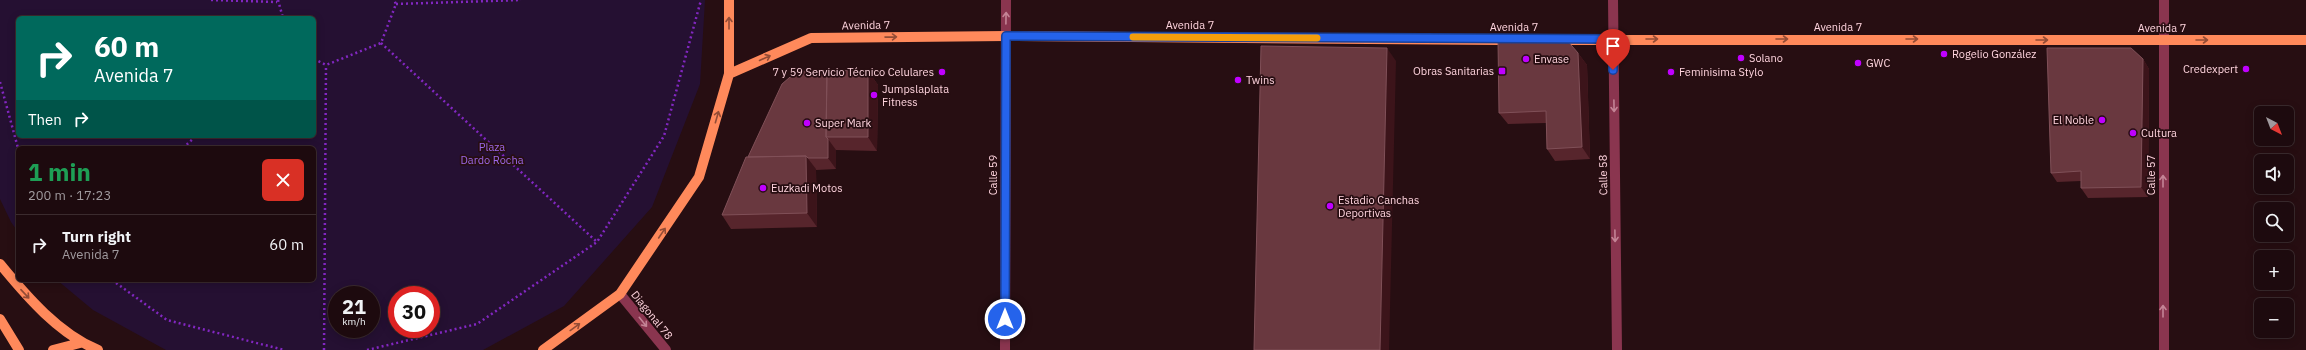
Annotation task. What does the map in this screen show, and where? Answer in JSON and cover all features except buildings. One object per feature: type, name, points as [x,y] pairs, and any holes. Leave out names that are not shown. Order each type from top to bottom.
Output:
[{"type":"main road","points":[[543,350],[620,294],[699,177],[729,74],[729,0]]},
{"type":"main road","name":"Avenida 7","points":[[729,74],[812,38],[1006,36],[2306,40]]},
{"type":"main road","points":[[0,264],[26,296],[80,343],[98,350]]},
{"type":"main road","points":[[0,319],[19,350]]},
{"type":"main road","points":[[53,350],[80,343]]},
{"type":"street","name":"Calle 59","points":[[1005,350],[1006,0]]},
{"type":"street","name":"Calle 58","points":[[1613,0],[1617,350]]},
{"type":"street","name":"Calle 57","points":[[2164,0],[2164,350]]},
{"type":"street","name":"Diagonal 78","points":[[620,294],[666,350]]},
{"type":"path","points":[[211,0],[278,1],[282,16]]},
{"type":"path","points":[[326,65],[381,43],[396,4],[394,0]]},
{"type":"path","points":[[396,4],[521,0]]},
{"type":"path","points":[[367,350],[477,324],[597,242],[664,136],[701,0]]},
{"type":"path","points":[[381,43],[597,242]]},
{"type":"path","points":[[316,59],[326,65]]},
{"type":"path","points":[[324,350],[326,65]]},
{"type":"path","points":[[0,82],[17,146]]},
{"type":"path","points":[[185,146],[194,138]]},
{"type":"path","points":[[115,282],[167,320],[284,350]]},
{"type":"green space","name":"Plaza Dardo Rocha","points":[[0,0],[705,0],[700,84],[652,207],[564,306],[483,350],[166,350],[93,310],[59,282],[316,282],[316,146],[16,146],[16,229],[0,199]]},
{"type":"slow traffic","points":[[1133,37],[1317,38]]},
{"type":"place","name":"Rogelio González","points":[[1944,54]]},
{"type":"place","name":"Solano","points":[[1741,58]]},
{"type":"place","name":"Envase","points":[[1526,59]]},
{"type":"place","name":"GWC","points":[[1858,63]]},
{"type":"place","name":"Credexpert","points":[[2246,69]]},
{"type":"place","name":"Obras Sanitarias","points":[[1502,71]]},
{"type":"place","name":"7 y 59 Servicio Técnico Celulares","points":[[942,72]]},
{"type":"place","name":"Feminisima Stylo","points":[[1671,72]]},
{"type":"place","name":"Twins","points":[[1238,80]]},
{"type":"place","name":"Jumpslaplata Fitness","points":[[874,95]]},
{"type":"place","name":"El Noble","points":[[2102,120]]},
{"type":"place","name":"Super Mark","points":[[807,123]]},
{"type":"place","name":"Cultura","points":[[2133,133]]},
{"type":"place","name":"Euzkadi Motos","points":[[763,188]]},
{"type":"place","name":"Estadio Canchas Deportivas","points":[[1330,206]]},
{"type":"route","points":[[1005,319],[1006,36],[1501,40],[1613,39],[1613,70]]}]
